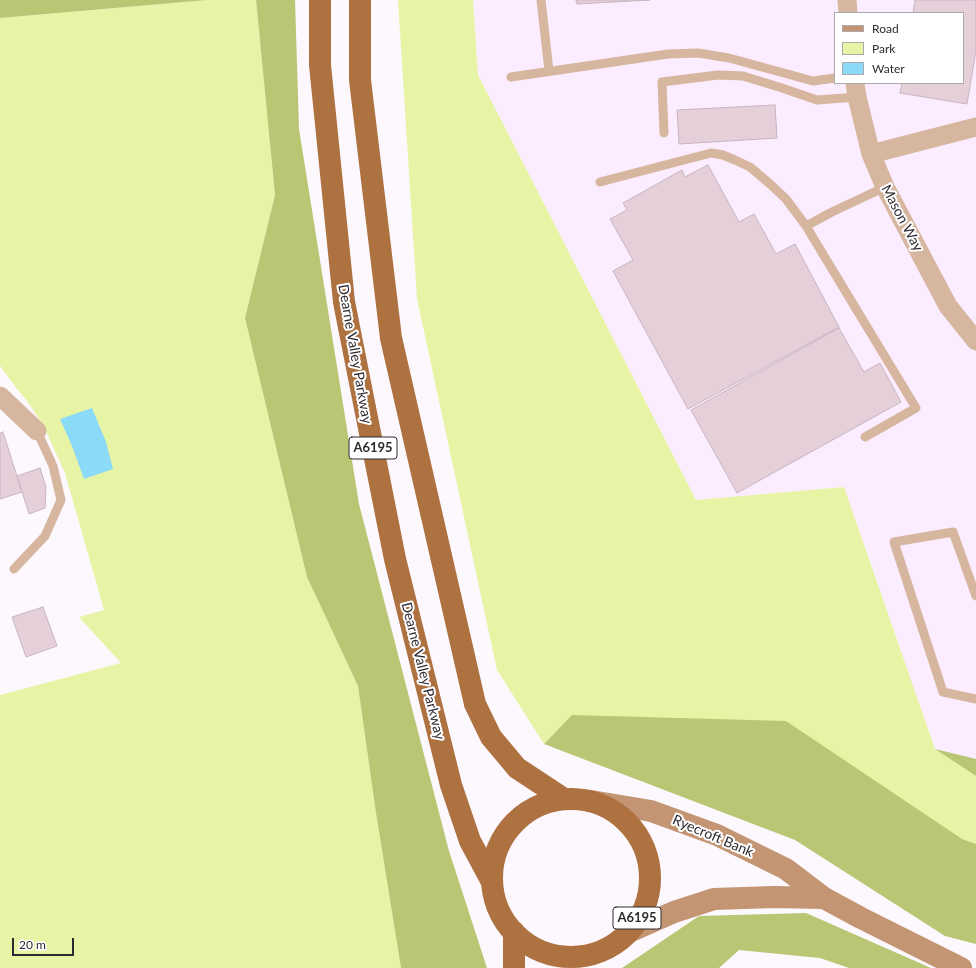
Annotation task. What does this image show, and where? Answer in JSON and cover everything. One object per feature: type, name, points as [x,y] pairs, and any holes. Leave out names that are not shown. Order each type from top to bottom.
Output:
[{"type":"highway","name":"Dearne Valley Parkway","points":[[320,0],[320,65],[345,310],[395,559],[451,785],[470,841],[492,882]]},
{"type":"highway","name":"A6195","points":[[360,0],[360,80],[391,338],[475,704],[491,737],[517,768],[564,799]]},
{"type":"highway","name":"A6195","points":[[564,799],[591,801],[616,812],[635,831],[647,855],[650,882],[644,909],[629,932],[607,948],[583,956],[558,956],[534,947],[514,932],[498,909],[492,882],[494,858],[504,836],[519,818],[540,804],[564,799]]},
{"type":"highway","points":[[514,932],[514,968]]},
{"type":"highway","name":"A6195","points":[[592,968],[607,948]]},
{"type":"main road","name":"Ryecroft Bank","points":[[591,801],[651,811],[717,835],[786,869],[824,898],[961,968]]},
{"type":"main road","name":"Ryecroft Bank","points":[[629,932],[674,912],[714,899],[774,897],[824,898]]},
{"type":"street","points":[[847,0],[848,12]]},
{"type":"street","name":"Mason Way","points":[[856,90],[871,154],[885,187],[948,306],[976,341]]},
{"type":"street","points":[[871,154],[976,127]]},
{"type":"street","points":[[0,396],[37,431]]},
{"type":"lane","points":[[541,0],[550,71]]},
{"type":"lane","points":[[511,77],[668,54],[698,53],[729,58],[813,80],[834,78]]},
{"type":"lane","points":[[664,133],[662,82],[718,75],[743,76],[817,100],[856,90]]},
{"type":"lane","points":[[600,182],[712,153],[723,155],[750,167],[786,199],[806,226],[916,408],[865,437]]},
{"type":"lane","points":[[806,226],[885,187]]},
{"type":"lane","points":[[14,569],[45,536],[61,500],[53,466],[37,431]]},
{"type":"lane","points":[[976,596],[953,532],[894,542],[943,692],[976,699]]},
{"type":"shaded area","points":[[473,0],[976,0],[976,759],[935,749],[844,487],[696,500],[478,75]]},
{"type":"green space","points":[[0,0],[207,0],[0,18]]},
{"type":"green space","points":[[207,0],[256,0],[275,195],[245,318],[307,577],[358,686],[376,813],[401,968],[0,968],[0,695],[121,663],[79,617],[104,610],[65,473],[44,427],[30,405],[0,366],[0,18]]},
{"type":"green space","points":[[256,0],[295,0],[299,129],[359,504],[449,851],[487,968],[401,968],[376,813],[358,686],[307,577],[245,318],[275,195]]},
{"type":"green space","points":[[398,0],[473,0],[478,75],[696,500],[844,487],[935,749],[976,776],[976,844],[572,715],[544,744],[497,670],[417,299]]},
{"type":"green space","points":[[572,715],[786,721],[962,839],[976,844],[976,944],[945,936],[795,840],[544,744]]},
{"type":"green space","points":[[935,749],[976,759],[976,776]]},
{"type":"green space","points":[[806,913],[931,968],[849,968],[820,958],[739,950],[719,968],[622,968],[699,916]]},
{"type":"water","points":[[92,408],[106,442],[113,469],[84,479],[60,419]]},
{"type":"building","points":[[576,0],[650,0],[577,4]]},
{"type":"building","points":[[915,0],[976,0],[976,51],[967,104],[900,93],[902,84],[964,84],[964,12],[913,12]]},
{"type":"building","points":[[775,105],[777,138],[679,144],[677,110]]},
{"type":"building","points":[[708,165],[739,222],[754,214],[776,254],[795,244],[839,327],[688,409],[613,271],[633,260],[610,219],[627,210],[623,203],[682,170],[685,177]]},
{"type":"building","points":[[839,328],[864,372],[880,363],[901,402],[737,493],[691,410]]},
{"type":"building","points":[[3,432],[22,492],[0,499],[0,433]]},
{"type":"building","points":[[40,468],[46,487],[45,508],[29,514],[17,476]]},
{"type":"building","points":[[43,607],[57,646],[26,657],[12,617]]}]
